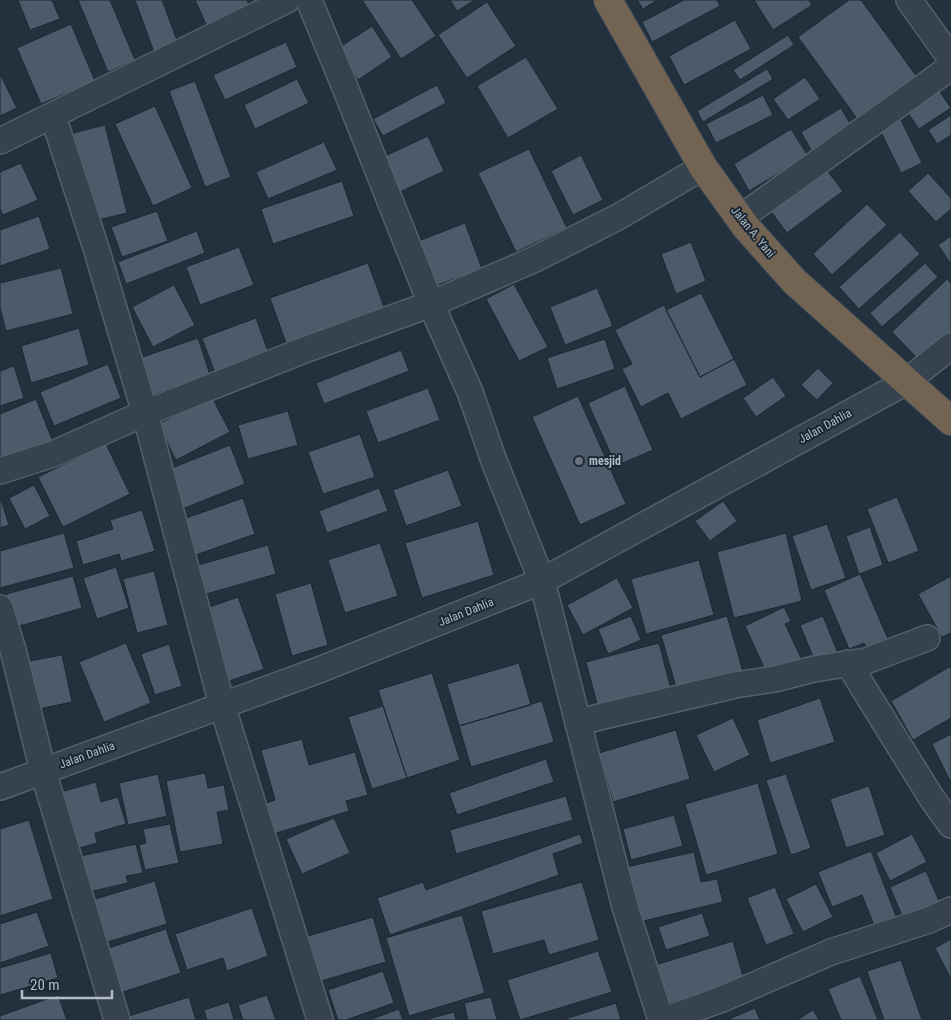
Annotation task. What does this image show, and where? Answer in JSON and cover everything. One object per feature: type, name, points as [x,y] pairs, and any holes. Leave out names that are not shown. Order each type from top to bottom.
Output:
[{"type":"highway","name":"Jalan A. Yani","points":[[608,0],[703,168],[740,218],[794,281],[951,421]]},
{"type":"street","points":[[0,141],[288,0]]},
{"type":"street","points":[[309,0],[431,304],[470,392],[494,461],[542,581],[624,907],[662,1020],[722,999],[831,952],[929,920],[951,910]]},
{"type":"street","points":[[909,0],[951,59]]},
{"type":"street","points":[[740,218],[951,66]]},
{"type":"street","points":[[53,116],[96,248],[145,413],[222,705],[320,1020]]},
{"type":"street","points":[[0,471],[53,454],[145,413],[431,304],[533,260],[618,217],[703,168]]},
{"type":"street","name":"Jalan Dahlia","points":[[0,787],[328,666],[542,581],[906,382],[951,346]]},
{"type":"street","points":[[0,608],[13,650],[43,771],[117,1020]]},
{"type":"street","points":[[578,724],[735,685],[775,679],[814,669],[866,661],[927,638]]},
{"type":"street","points":[[848,663],[931,797],[951,824]]},
{"type":"building","points":[[18,0],[52,0],[60,19],[30,30]]},
{"type":"building","points":[[78,0],[110,0],[135,60],[108,72]]},
{"type":"building","points":[[135,0],[162,0],[178,43],[154,52]]},
{"type":"building","points":[[195,0],[247,0],[253,13],[210,33]]},
{"type":"building","points":[[362,0],[412,0],[436,36],[401,59]]},
{"type":"building","points":[[450,0],[475,0],[457,11]]},
{"type":"building","points":[[637,0],[657,0],[643,9]]},
{"type":"building","points":[[684,0],[717,0],[720,6],[652,42],[642,22]]},
{"type":"building","points":[[754,0],[809,0],[812,5],[773,30]]},
{"type":"building","points":[[849,0],[861,0],[920,81],[861,124],[798,37]]},
{"type":"building","points":[[487,2],[516,46],[467,78],[438,35]]},
{"type":"building","points":[[735,20],[751,49],[684,85],[669,56]]},
{"type":"building","points":[[71,24],[95,81],[41,104],[17,48]]},
{"type":"building","points":[[372,26],[392,57],[358,80],[337,49]]},
{"type":"building","points":[[788,35],[794,45],[740,80],[733,70]]},
{"type":"building","points":[[286,42],[297,67],[225,100],[213,75]]},
{"type":"building","points":[[526,57],[558,109],[508,138],[477,86]]},
{"type":"building","points":[[767,69],[773,79],[703,122],[697,111]]},
{"type":"building","points":[[0,74],[17,108],[0,116]]},
{"type":"building","points":[[805,77],[820,99],[788,120],[773,99]]},
{"type":"building","points":[[297,79],[309,103],[255,129],[244,105]]},
{"type":"building","points":[[195,81],[231,177],[205,187],[169,91]]},
{"type":"building","points":[[933,82],[951,108],[919,129],[901,103]]},
{"type":"building","points":[[437,85],[446,103],[383,136],[373,119]]},
{"type":"building","points":[[763,95],[773,115],[716,143],[706,124]]},
{"type":"building","points":[[155,106],[192,188],[153,206],[115,124]]},
{"type":"building","points":[[841,108],[856,134],[815,157],[801,132]]},
{"type":"building","points":[[951,115],[951,135],[937,144],[928,130]]},
{"type":"building","points":[[899,116],[922,163],[901,173],[878,126]]},
{"type":"building","points":[[105,125],[127,213],[94,221],[73,133]]},
{"type":"building","points":[[791,129],[808,156],[749,191],[734,164]]},
{"type":"building","points":[[428,136],[444,171],[400,192],[383,157]]},
{"type":"building","points":[[324,142],[337,170],[268,199],[256,172]]},
{"type":"building","points":[[529,149],[567,228],[516,252],[478,173]]},
{"type":"building","points":[[581,155],[603,200],[573,215],[551,171]]},
{"type":"building","points":[[21,163],[38,200],[3,215],[0,209],[0,172]]},
{"type":"building","points":[[822,164],[843,191],[787,233],[767,206]]},
{"type":"building","points":[[928,173],[951,198],[951,209],[936,222],[908,191]]},
{"type":"building","points":[[342,181],[354,216],[273,244],[261,209]]},
{"type":"building","points":[[867,204],[887,225],[832,275],[813,254]]},
{"type":"building","points":[[157,211],[168,241],[122,257],[111,227]]},
{"type":"building","points":[[39,216],[50,249],[0,266],[0,230]]},
{"type":"building","points":[[465,223],[482,269],[432,287],[416,242]]},
{"type":"building","points":[[197,231],[205,253],[126,284],[118,262]]},
{"type":"building","points":[[900,232],[920,254],[859,309],[839,287]]},
{"type":"building","points":[[951,236],[951,264],[938,245]]},
{"type":"building","points":[[691,242],[706,281],[676,294],[661,254]]},
{"type":"building","points":[[239,247],[254,285],[200,305],[186,267]]},
{"type":"building","points":[[368,263],[384,307],[286,343],[270,298]]},
{"type":"building","points":[[925,263],[938,277],[882,327],[870,313]]},
{"type":"building","points":[[61,268],[73,314],[6,331],[0,308],[0,283]]},
{"type":"building","points":[[947,279],[951,283],[951,333],[921,362],[892,332]]},
{"type":"building","points":[[514,284],[548,347],[519,361],[486,299]]},
{"type":"building","points":[[174,285],[195,325],[153,347],[132,307]]},
{"type":"building","points":[[597,288],[613,326],[565,345],[550,307]]},
{"type":"building","points":[[701,293],[734,359],[700,377],[666,310]]},
{"type":"building","points":[[664,305],[700,377],[734,359],[747,385],[681,419],[668,393],[641,407],[622,369],[632,364],[615,330]]},
{"type":"building","points":[[256,318],[269,354],[215,373],[202,338]]},
{"type":"building","points":[[79,328],[89,365],[31,383],[21,346]]},
{"type":"building","points":[[198,338],[210,375],[147,397],[134,360]]},
{"type":"building","points":[[605,339],[615,369],[557,389],[547,358]]},
{"type":"building","points":[[401,350],[409,371],[324,404],[316,383]]},
{"type":"building","points":[[108,364],[121,398],[54,426],[40,392]]},
{"type":"building","points":[[14,366],[24,398],[0,406],[0,371]]},
{"type":"building","points":[[818,368],[833,383],[817,400],[801,385]]},
{"type":"building","points":[[773,377],[786,396],[756,417],[743,398]]},
{"type":"building","points":[[625,386],[653,450],[616,466],[588,403]]},
{"type":"building","points":[[428,388],[440,420],[378,443],[366,411]]},
{"type":"building","name":"mesjid","points":[[578,396],[626,504],[580,525],[532,417]]},
{"type":"building","points":[[212,397],[230,432],[176,460],[158,424]]},
{"type":"building","points":[[36,399],[53,442],[0,465],[0,414]]},
{"type":"building","points":[[288,411],[298,445],[248,459],[238,425]]},
{"type":"building","points":[[360,434],[375,477],[323,494],[308,452]]},
{"type":"building","points":[[106,444],[130,494],[63,527],[38,477]]},
{"type":"building","points":[[230,445],[245,484],[182,509],[167,470]]},
{"type":"building","points":[[448,470],[462,506],[406,526],[393,490]]},
{"type":"building","points":[[34,485],[50,516],[25,529],[9,498]]},
{"type":"building","points":[[379,488],[388,511],[327,533],[319,511]]},
{"type":"building","points":[[0,497],[9,525],[0,528]]},
{"type":"building","points":[[897,497],[919,551],[888,563],[867,509]]},
{"type":"building","points":[[243,498],[255,534],[193,556],[181,520]]},
{"type":"building","points":[[723,501],[737,521],[710,541],[695,521]]},
{"type":"building","points":[[142,510],[155,551],[121,561],[119,554],[83,565],[76,541],[113,529],[110,520]]},
{"type":"building","points":[[478,521],[494,575],[422,598],[405,543]]},
{"type":"building","points":[[827,524],[846,578],[811,590],[792,536]]},
{"type":"building","points":[[870,527],[883,565],[859,574],[846,536]]},
{"type":"building","points":[[64,533],[74,568],[0,588],[0,551]]},
{"type":"building","points":[[786,533],[802,601],[734,618],[717,552]]},
{"type":"building","points":[[380,543],[398,596],[345,613],[328,560]]},
{"type":"building","points":[[268,545],[276,574],[203,595],[195,566]]},
{"type":"building","points":[[699,560],[714,615],[646,634],[631,579]]},
{"type":"building","points":[[116,567],[129,608],[97,619],[83,578]]},
{"type":"building","points":[[154,571],[168,625],[137,633],[123,579]]},
{"type":"building","points":[[860,574],[891,646],[870,655],[864,643],[849,649],[824,590]]},
{"type":"building","points":[[73,576],[82,608],[16,627],[6,594]]},
{"type":"building","points":[[951,576],[951,633],[942,637],[918,594]]},
{"type":"building","points":[[617,578],[633,608],[583,635],[567,605]]},
{"type":"building","points":[[311,583],[328,645],[292,656],[275,594]]},
{"type":"building","points":[[238,597],[264,669],[229,681],[204,609]]},
{"type":"building","points":[[784,607],[791,621],[785,624],[802,660],[768,676],[745,626]]},
{"type":"building","points":[[631,616],[641,640],[608,654],[598,629]]},
{"type":"building","points":[[727,616],[744,675],[678,694],[661,635]]},
{"type":"building","points":[[823,616],[839,656],[816,664],[800,625]]},
{"type":"building","points":[[126,643],[151,703],[104,722],[79,662]]},
{"type":"building","points":[[659,643],[673,697],[600,715],[586,662]]},
{"type":"building","points":[[169,644],[182,686],[155,695],[141,654]]},
{"type":"building","points":[[62,655],[72,702],[34,710],[24,662]]},
{"type":"building","points":[[519,663],[531,705],[459,726],[447,684]]},
{"type":"building","points":[[951,666],[951,718],[913,740],[891,701]]},
{"type":"building","points":[[432,673],[460,760],[407,778],[378,690]]},
{"type":"building","points":[[820,698],[835,742],[770,763],[757,720]]},
{"type":"building","points":[[542,701],[554,742],[471,767],[459,726]]},
{"type":"building","points":[[383,706],[407,778],[372,789],[348,717]]},
{"type":"building","points":[[733,718],[750,755],[714,772],[696,735]]},
{"type":"building","points":[[676,730],[690,779],[613,802],[599,753]]},
{"type":"building","points":[[951,734],[951,783],[932,744]]},
{"type":"building","points":[[302,739],[309,765],[355,752],[368,795],[346,801],[349,811],[273,834],[264,804],[275,800],[261,750]]},
{"type":"building","points":[[546,759],[554,782],[457,815],[449,793]]},
{"type":"building","points":[[205,773],[208,788],[224,785],[229,810],[217,812],[223,844],[180,852],[166,781]]},
{"type":"building","points":[[158,774],[167,816],[128,825],[119,783]]},
{"type":"building","points":[[786,774],[811,848],[791,855],[766,780]]},
{"type":"building","points":[[96,782],[101,802],[118,797],[126,824],[95,833],[97,843],[76,849],[61,792]]},
{"type":"building","points":[[758,783],[778,854],[706,875],[685,804]]},
{"type":"building","points":[[869,786],[885,835],[846,848],[830,799]]},
{"type":"building","points":[[566,796],[573,820],[456,854],[450,830]]},
{"type":"building","points":[[674,815],[683,846],[631,860],[623,829]]},
{"type":"building","points":[[334,818],[350,853],[302,874],[286,839]]},
{"type":"building","points":[[29,820],[53,899],[0,916],[0,829]]},
{"type":"building","points":[[170,824],[179,863],[145,870],[139,845],[146,843],[143,829]]},
{"type":"building","points":[[580,834],[583,843],[553,854],[559,875],[390,935],[377,898],[423,882],[426,890]]},
{"type":"building","points":[[912,834],[927,862],[890,881],[876,853]]},
{"type":"building","points":[[136,844],[143,873],[126,876],[128,883],[84,893],[76,857]]},
{"type":"building","points":[[871,851],[899,924],[877,933],[862,895],[832,907],[818,872]]},
{"type":"building","points":[[694,852],[701,882],[717,879],[723,902],[639,922],[626,867]]},
{"type":"building","points":[[926,871],[942,908],[905,923],[890,887]]},
{"type":"building","points":[[155,881],[167,924],[104,943],[92,900]]},
{"type":"building","points":[[582,882],[599,940],[549,955],[544,940],[493,954],[481,911]]},
{"type":"building","points":[[816,884],[833,917],[803,932],[786,899]]},
{"type":"building","points":[[775,887],[794,934],[766,945],[747,898]]},
{"type":"building","points":[[252,908],[268,956],[227,971],[223,958],[187,970],[175,934]]},
{"type":"building","points":[[37,912],[49,946],[0,963],[0,924]]},
{"type":"building","points":[[702,913],[710,936],[666,950],[658,927]]},
{"type":"building","points":[[462,915],[485,993],[409,1016],[386,938]]},
{"type":"building","points":[[373,917],[386,962],[321,981],[308,936]]},
{"type":"building","points":[[166,929],[181,973],[120,993],[106,949]]},
{"type":"building","points":[[951,939],[951,979],[935,948]]},
{"type":"building","points":[[733,941],[744,980],[661,1006],[649,967]]},
{"type":"building","points":[[598,951],[612,992],[520,1020],[507,980]]},
{"type":"building","points":[[51,953],[58,978],[0,995],[0,968]]},
{"type":"building","points":[[901,960],[922,1020],[884,1020],[867,971]]},
{"type":"building","points":[[383,971],[394,1003],[346,1020],[338,1020],[328,990]]},
{"type":"building","points":[[860,976],[878,1020],[841,1020],[828,989]]},
{"type":"building","points":[[58,995],[67,1020],[0,1020],[0,1016]]},
{"type":"building","points":[[267,995],[276,1020],[243,1020],[238,1005]]},
{"type":"building","points":[[189,997],[196,1020],[130,1020],[129,1016]]},
{"type":"building","points":[[491,997],[497,1020],[468,1020],[464,1003]]},
{"type":"building","points":[[229,1002],[234,1020],[207,1020],[204,1010]]},
{"type":"building","points":[[616,1003],[621,1020],[562,1020]]},
{"type":"building","points":[[755,1008],[760,1020],[727,1020]]},
{"type":"building","points":[[399,1009],[403,1020],[369,1020]]},
{"type":"building","points":[[813,1010],[819,1020],[797,1020]]},
{"type":"building","points":[[454,1012],[456,1020],[424,1020]]},
{"type":"place","name":"mesjid","points":[[579,461]]}]
